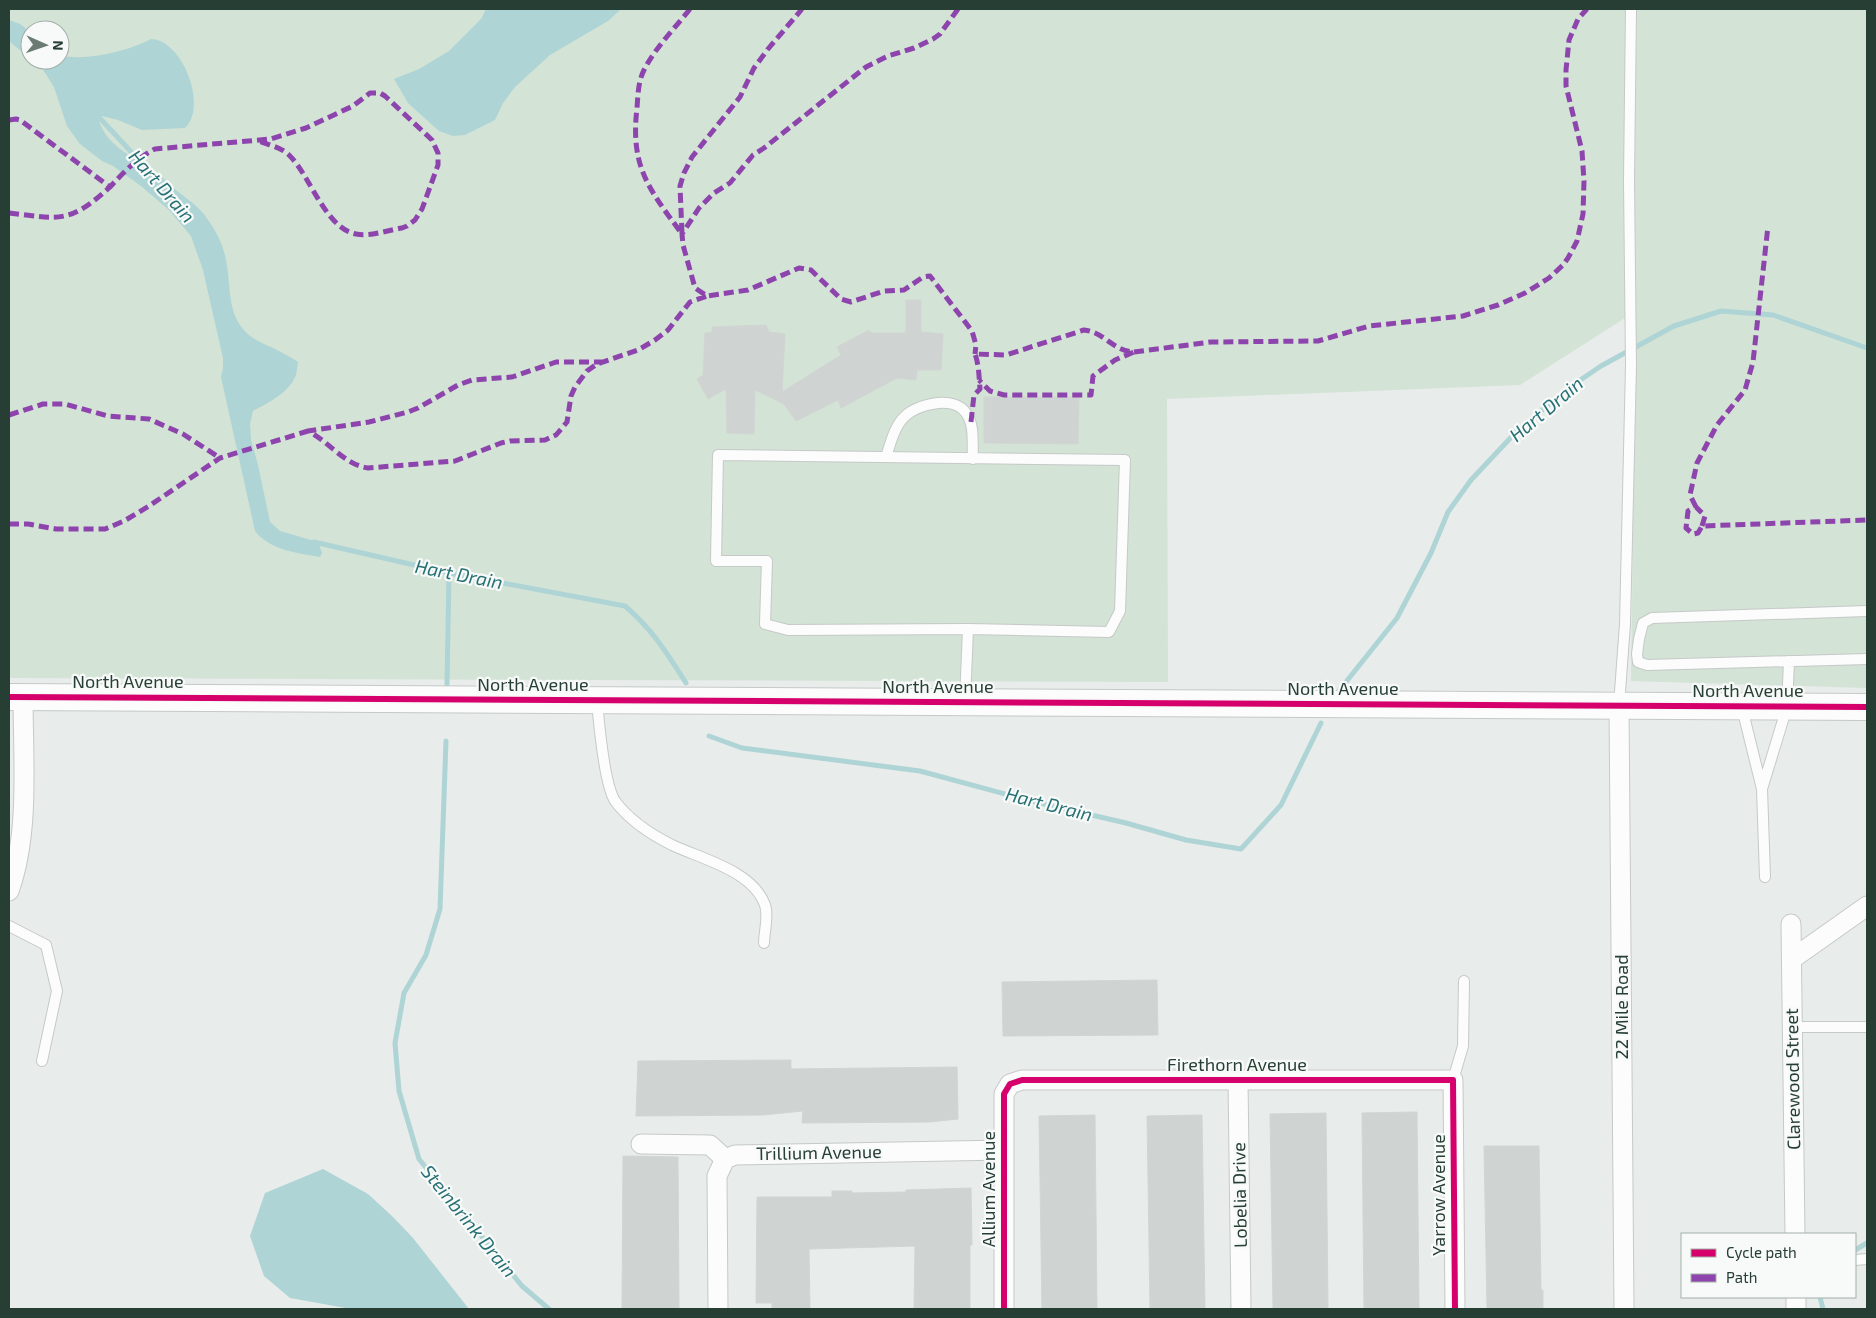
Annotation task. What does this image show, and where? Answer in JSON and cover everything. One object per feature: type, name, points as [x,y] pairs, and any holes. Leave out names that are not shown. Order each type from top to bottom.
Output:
[{"type":"street","name":"North Avenue","points":[[16,697],[1867,707]]},
{"type":"street","points":[[10,883],[17,868],[15,827],[23,786],[16,697]]},
{"type":"street","name":"22 Mile Road","points":[[1619,706],[1624,1309]]},
{"type":"street","points":[[1792,960],[1867,906]]},
{"type":"street","name":"Clarewood Street","points":[[1791,924],[1795,1233]]},
{"type":"street","name":"Firethorn Avenue","points":[[1022,1080],[1452,1080]]},
{"type":"street","name":"Allium Avenue","points":[[1004,1309],[1004,1094],[1010,1084],[1022,1080]]},
{"type":"street","name":"Lobelia Drive","points":[[1238,1080],[1241,1309]]},
{"type":"street","name":"Yarrow Avenue","points":[[1452,1080],[1454,1309]]},
{"type":"street","points":[[641,1144],[710,1145],[725,1159],[717,1176],[718,1309]]},
{"type":"street","name":"Trillium Avenue","points":[[725,1159],[735,1155],[1004,1150]]},
{"type":"lane","points":[[1619,706],[1626,624],[1632,336],[1629,180],[1631,9]]},
{"type":"lane","points":[[886,458],[892,439],[904,417],[913,408],[942,402],[961,407],[966,412],[971,422],[972,459]]},
{"type":"lane","points":[[718,455],[972,459],[1125,460],[1120,611],[1109,632],[788,630],[765,624],[767,561],[716,561],[718,455]]},
{"type":"lane","points":[[1867,611],[1652,618],[1643,623],[1637,654],[1638,662],[1647,665],[1867,659]]},
{"type":"lane","points":[[965,702],[968,630]]},
{"type":"lane","points":[[1762,790],[1787,706],[1789,661]]},
{"type":"lane","points":[[596,700],[608,785],[615,801],[638,824],[671,844],[734,872],[759,893],[766,907],[764,943]]},
{"type":"lane","points":[[1742,706],[1762,790],[1765,877]]},
{"type":"lane","points":[[9,926],[46,946],[57,991],[42,1061]]},
{"type":"lane","points":[[1452,1080],[1463,1046],[1464,981]]},
{"type":"lane","points":[[1793,1027],[1867,1027]]},
{"type":"green space","points":[[9,9],[1867,9],[1867,688],[1631,681],[1636,311],[1520,385],[1167,399],[1168,682],[9,678]]},
{"type":"water","points":[[486,9],[621,9],[608,21],[550,55],[515,87],[503,103],[495,120],[465,135],[453,136],[439,131],[408,103],[394,79],[419,69],[449,51],[481,19]]},
{"type":"water","points":[[9,20],[20,24],[20,44],[9,40]]},
{"type":"water","points":[[151,39],[163,42],[173,50],[182,62],[189,76],[193,91],[194,105],[191,118],[185,128],[142,130],[118,120],[102,116],[99,121],[103,130],[116,145],[157,173],[203,213],[223,247],[234,314],[246,333],[298,362],[296,375],[289,387],[253,411],[250,424],[251,440],[270,522],[280,531],[318,542],[322,553],[320,557],[276,547],[268,543],[255,531],[221,377],[223,358],[203,270],[191,236],[169,210],[141,186],[113,166],[102,161],[80,144],[67,126],[54,87],[43,70],[70,70],[70,57],[106,54],[131,48]]},
{"type":"water","points":[[323,1169],[368,1194],[393,1217],[413,1238],[469,1309],[351,1309],[290,1298],[264,1276],[250,1236],[265,1193]]},
{"type":"building","points":[[906,300],[921,300],[921,332],[943,334],[941,370],[917,370],[916,380],[897,378],[841,408],[838,400],[796,421],[784,404],[755,390],[754,434],[727,433],[726,389],[708,399],[697,379],[703,375],[705,333],[712,332],[712,327],[766,325],[769,332],[785,334],[782,392],[841,355],[837,347],[869,330],[871,333],[906,333]]},
{"type":"building","points":[[984,397],[1079,397],[1078,444],[984,443]]},
{"type":"building","points":[[1157,980],[1158,1035],[1003,1036],[1002,982]]},
{"type":"building","points":[[791,1060],[791,1069],[957,1067],[958,1119],[929,1122],[802,1123],[803,1111],[763,1115],[636,1116],[638,1061]]},
{"type":"building","points":[[1417,1112],[1419,1309],[1364,1309],[1362,1113]]},
{"type":"building","points":[[1326,1113],[1328,1309],[1273,1309],[1270,1114]]},
{"type":"building","points":[[1095,1115],[1097,1309],[1042,1309],[1039,1116]]},
{"type":"building","points":[[1202,1115],[1205,1309],[1150,1309],[1147,1116]]},
{"type":"building","points":[[1484,1146],[1539,1146],[1541,1290],[1543,1290],[1543,1309],[1487,1308]]},
{"type":"building","points":[[623,1156],[678,1157],[679,1309],[622,1309]]},
{"type":"building","points":[[971,1188],[970,1309],[914,1309],[915,1246],[809,1249],[810,1309],[772,1309],[772,1303],[756,1303],[757,1197],[832,1197],[832,1191],[852,1191],[852,1193],[906,1192],[906,1190]]},
{"type":"waterway","name":"Hart Drain","points":[[9,38],[20,47]]},
{"type":"waterway","name":"Hart Drain","points":[[96,114],[148,170]]},
{"type":"waterway","name":"Hart Drain","points":[[1338,692],[1397,618],[1431,553],[1448,512],[1471,480],[1517,431],[1570,387],[1601,366],[1674,326],[1721,311],[1773,315],[1867,348]]},
{"type":"waterway","name":"Hart Drain","points":[[314,542],[449,573],[625,606],[651,633],[686,683]]},
{"type":"waterway","name":"Steinbrink Drain","points":[[447,684],[449,573]]},
{"type":"waterway","name":"Hart Drain","points":[[709,736],[742,748],[920,771],[1186,840],[1241,849],[1281,805],[1321,723]]},
{"type":"waterway","name":"Steinbrink Drain","points":[[446,741],[440,909],[426,955],[404,993],[395,1043],[399,1091],[419,1159],[522,1286],[549,1309]]},
{"type":"waterway","points":[[1856,1249],[1867,1243]]},
{"type":"waterway","points":[[1820,1298],[1823,1309]]},
{"type":"marked path","points":[[690,9],[659,46],[644,70],[639,89],[636,129],[636,146],[644,176],[660,204],[682,234],[680,186],[692,157],[740,97],[754,68],[768,49],[802,9]]},
{"type":"marked path","points":[[958,9],[940,34],[933,39],[914,48],[888,56],[866,67],[753,155],[730,183],[714,193],[699,208],[682,234],[683,245],[695,288],[707,296],[748,290],[799,268],[811,270],[841,299],[851,302],[884,291],[904,290],[923,277],[930,276],[972,331],[976,345],[975,354]]},
{"type":"marked path","points":[[1134,352],[1211,342],[1318,341],[1369,326],[1463,316],[1498,305],[1525,293],[1549,278],[1568,258],[1577,241],[1583,214],[1584,181],[1582,151],[1566,86],[1566,70],[1569,40],[1578,19],[1587,9]]},
{"type":"marked path","points":[[9,120],[20,120],[110,187],[125,171],[155,149],[271,139],[306,128],[353,106],[370,93],[380,93],[432,140],[438,153],[438,165],[422,209],[415,220],[402,228],[361,235],[345,230],[336,223],[287,153],[259,141]]},
{"type":"marked path","points":[[9,213],[41,217],[64,216],[84,208],[110,187]]},
{"type":"marked path","points":[[1696,507],[1690,495],[1697,463],[1717,425],[1745,390],[1753,362],[1768,226]]},
{"type":"marked path","points":[[604,362],[556,362],[512,377],[472,380],[458,385],[408,412],[369,422],[308,431],[344,458],[368,468],[455,461],[501,443],[545,440],[556,435],[567,422],[571,396],[587,371],[597,364],[638,350],[655,340],[668,330],[690,302],[707,296]]},
{"type":"marked path","points":[[971,422],[974,395],[980,389],[975,354],[1006,355],[1084,330],[1091,331],[1120,348],[1134,352],[1115,360],[1093,376],[1091,395],[1004,395],[990,391],[979,380]]},
{"type":"marked path","points":[[9,415],[43,404],[65,404],[108,416],[149,419],[183,434],[220,458]]},
{"type":"marked path","points":[[9,524],[28,524],[56,529],[105,529],[124,521],[149,506],[220,458],[308,431]]},
{"type":"marked path","points":[[1702,526],[1705,516],[1696,507],[1688,511],[1686,528],[1693,534],[1698,533],[1702,526],[1867,520]]},
{"type":"cycle path","points":[[9,697],[1867,707]]},
{"type":"cycle path","points":[[1004,1309],[1004,1094],[1010,1084],[1022,1080],[1453,1080],[1455,1309]]}]
